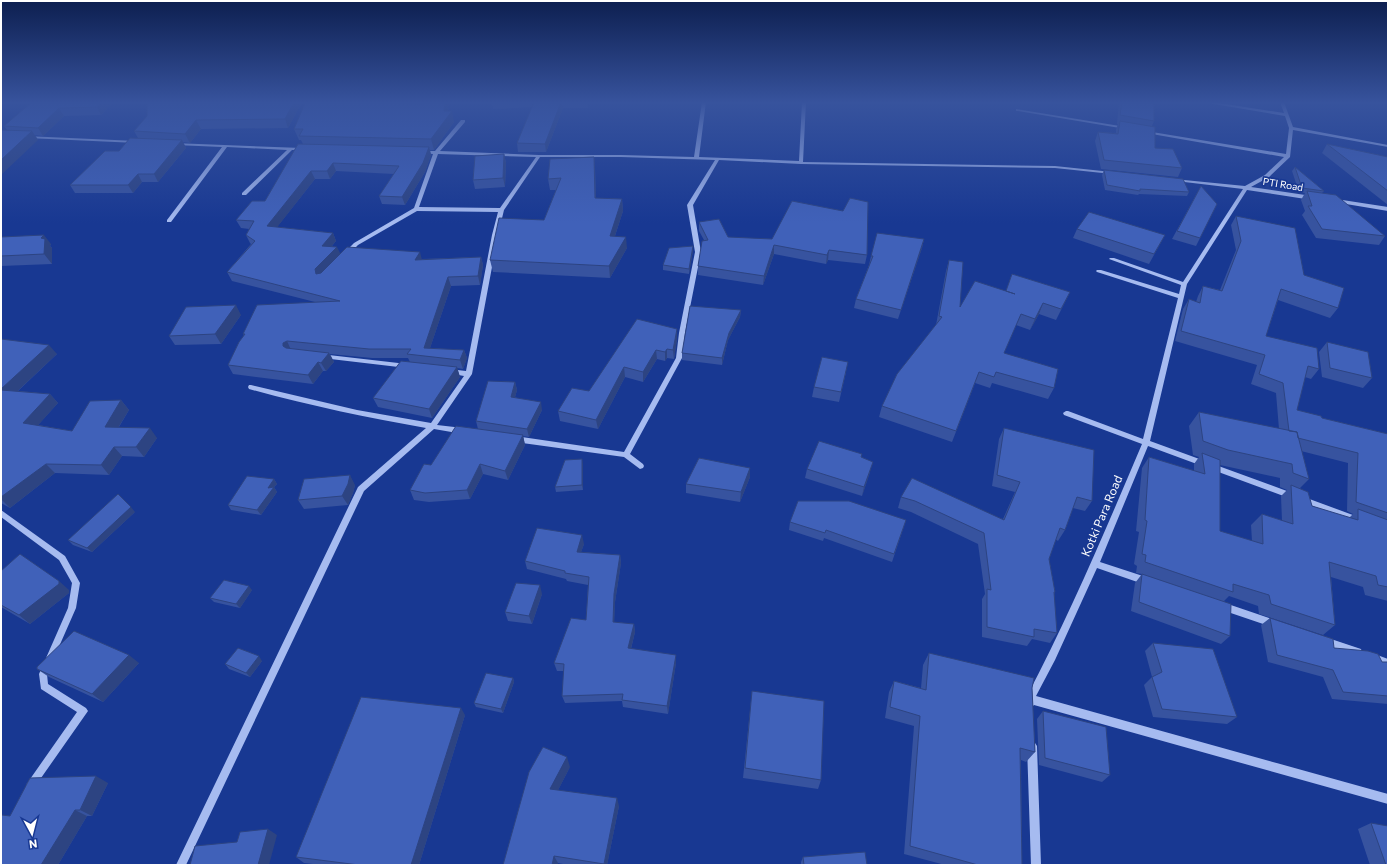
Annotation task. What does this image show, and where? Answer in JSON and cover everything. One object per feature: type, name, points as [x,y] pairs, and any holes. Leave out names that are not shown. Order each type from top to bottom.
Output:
[{"type":"street","points":[[416,209],[436,153],[445,142]]},
{"type":"street","points":[[696,158],[698,142]]},
{"type":"street","points":[[801,163],[802,142]]},
{"type":"street","points":[[1209,142],[1288,156]]},
{"type":"street","points":[[1246,188],[1267,176],[1288,156],[1289,142]]},
{"type":"street","points":[[1369,142],[1388,146]]},
{"type":"street","points":[[167,143],[226,147],[305,149]]},
{"type":"street","points":[[169,221],[226,147]]},
{"type":"street","points":[[244,194],[290,149]]},
{"type":"street","points":[[413,152],[539,156],[696,158],[801,163],[1055,166],[1116,173]]},
{"type":"street","points":[[181,865],[361,489],[432,427],[469,374],[501,210],[539,156]]},
{"type":"street","points":[[626,455],[679,358],[682,333],[698,252],[690,205],[718,159]]},
{"type":"street","name":"PTI Road","points":[[1170,179],[1317,198]]},
{"type":"street","name":"Kotki Para Road","points":[[1030,699],[1052,657],[1095,564],[1146,442],[1184,284],[1246,188]]},
{"type":"street","points":[[1333,201],[1388,209]]},
{"type":"street","points":[[342,259],[356,244],[416,209],[501,210]]},
{"type":"street","points":[[1112,259],[1184,284]]},
{"type":"street","points":[[1099,272],[1181,297]]},
{"type":"street","points":[[377,362],[314,355],[416,367]]},
{"type":"street","points":[[439,370],[469,374]]},
{"type":"street","points":[[251,387],[320,404],[432,427],[471,432]]},
{"type":"street","points":[[1066,413],[1366,523]]},
{"type":"street","points":[[510,438],[626,455],[640,466]]},
{"type":"street","points":[[1,513],[62,558],[76,583],[72,608],[44,674],[44,686],[83,711],[25,795]]},
{"type":"street","points":[[1095,564],[1154,584]]},
{"type":"street","points":[[1214,604],[1280,626]]},
{"type":"street","points":[[1317,638],[1388,663]]},
{"type":"street","points":[[1031,715],[1030,699],[1388,799]]},
{"type":"street","points":[[1032,739],[1036,865]]},
{"type":"building","points":[[1,142],[20,142],[1,160]]},
{"type":"building","points":[[126,142],[180,142],[154,174],[138,174],[128,185],[70,185],[105,151],[119,151]]},
{"type":"building","points":[[517,142],[546,142],[545,144]]},
{"type":"building","points":[[1100,142],[1155,142],[1155,148],[1173,149],[1182,168],[1104,160]]},
{"type":"building","points":[[298,144],[429,147],[423,163],[402,197],[379,196],[399,166],[333,163],[327,171],[311,171],[267,226],[333,233],[322,246],[337,247],[315,269],[316,274],[321,273],[347,247],[420,252],[415,260],[481,257],[478,276],[448,277],[424,348],[464,350],[460,360],[407,354],[411,349],[369,349],[287,341],[283,343],[283,346],[286,348],[329,353],[321,363],[318,362],[308,375],[228,365],[239,342],[245,334],[243,334],[257,305],[340,301],[227,272],[255,241],[246,235],[254,221],[236,220],[252,201],[265,201]]},
{"type":"building","points":[[1327,144],[1388,157],[1388,191]]},
{"type":"building","points":[[504,154],[503,178],[473,180],[475,156]]},
{"type":"building","points":[[594,157],[595,198],[622,199],[610,236],[626,237],[609,266],[490,260],[499,218],[544,220],[561,178],[548,179],[550,159]]},
{"type":"building","points":[[1295,167],[1324,191],[1302,188]]},
{"type":"building","points":[[1104,170],[1183,179],[1189,192],[1140,189],[1140,191],[1107,185]]},
{"type":"building","points":[[1201,186],[1217,204],[1200,238],[1177,231]]},
{"type":"building","points":[[1307,191],[1336,195],[1385,236],[1322,229],[1308,206],[1312,206]]},
{"type":"building","points":[[850,198],[868,202],[867,255],[829,250],[827,255],[774,245],[764,276],[698,266],[702,241],[708,240],[699,222],[719,219],[728,237],[772,239],[792,201],[843,211]]},
{"type":"building","points":[[1089,212],[1165,235],[1154,254],[1077,229]]},
{"type":"building","points":[[1236,216],[1295,228],[1304,275],[1344,288],[1338,308],[1281,289],[1266,336],[1317,348],[1319,369],[1308,366],[1297,410],[1321,416],[1322,418],[1388,434],[1388,513],[1356,502],[1358,453],[1298,438],[1297,432],[1289,431],[1283,383],[1259,374],[1265,355],[1181,331],[1189,299],[1200,303],[1203,286],[1222,291],[1241,241]]},
{"type":"building","points":[[877,233],[924,239],[901,310],[856,299],[873,256],[871,256]]},
{"type":"building","points":[[44,235],[41,238],[45,239],[44,254],[1,256],[1,237]]},
{"type":"building","points":[[693,246],[689,269],[663,265],[669,248]]},
{"type":"building","points":[[949,260],[963,262],[960,307],[975,281],[1015,294],[1006,291],[1012,274],[1070,292],[1061,309],[1043,303],[1035,319],[1021,314],[1004,353],[1058,369],[1054,388],[996,372],[994,377],[979,372],[956,431],[882,406],[897,374],[942,317],[939,316]]},
{"type":"building","points":[[236,305],[215,334],[169,336],[186,307]]},
{"type":"building","points":[[690,306],[741,310],[729,333],[722,358],[682,353]]},
{"type":"building","points":[[637,319],[677,329],[673,350],[667,349],[665,352],[656,350],[643,372],[624,367],[596,420],[558,411],[572,388],[589,391]]},
{"type":"building","points":[[1,339],[49,345],[1,389]]},
{"type":"building","points":[[1327,342],[1368,352],[1372,378],[1330,368]]},
{"type":"building","points":[[822,357],[848,362],[841,392],[814,387]]},
{"type":"building","points":[[401,361],[457,367],[429,409],[373,398]]},
{"type":"building","points":[[488,381],[515,382],[511,397],[541,402],[527,429],[476,421]]},
{"type":"building","points":[[1,390],[50,394],[23,423],[72,431],[90,401],[121,400],[105,427],[150,428],[136,447],[114,447],[101,465],[46,464],[1,497]]},
{"type":"building","points":[[1199,412],[1297,432],[1309,479],[1293,473],[1292,464],[1228,450],[1203,441]]},
{"type":"building","points":[[456,426],[523,435],[505,471],[480,464],[467,490],[425,493],[410,490],[424,464],[431,465]]},
{"type":"building","points":[[1004,428],[1094,450],[1092,501],[1077,497],[1065,530],[1060,528],[1049,559],[1055,592],[1057,633],[1034,629],[1034,637],[987,627],[987,589],[991,590],[984,533],[915,501],[901,497],[912,478],[1004,520],[1020,482],[997,475]]},
{"type":"building","points":[[819,441],[862,454],[861,457],[873,462],[864,487],[807,469]]},
{"type":"building","points":[[1202,453],[1220,460],[1220,531],[1263,544],[1262,514],[1293,524],[1291,485],[1308,492],[1312,506],[1358,520],[1358,509],[1388,520],[1388,587],[1378,585],[1376,576],[1329,562],[1335,625],[1271,604],[1269,595],[1233,584],[1233,592],[1145,562],[1146,555],[1142,554],[1147,521],[1145,520],[1149,457],[1205,474]]},
{"type":"building","points":[[699,458],[750,468],[741,492],[686,484]]},
{"type":"building","points":[[582,459],[582,485],[555,487],[565,460]]},
{"type":"building","points":[[350,475],[348,484],[342,496],[298,500],[304,479]]},
{"type":"building","points":[[247,476],[274,479],[268,488],[274,487],[257,510],[228,505]]},
{"type":"building","points":[[118,494],[131,507],[87,548],[68,540]]},
{"type":"building","points":[[798,501],[849,501],[906,520],[894,554],[826,530],[825,533],[790,522]]},
{"type":"building","points":[[537,528],[582,535],[577,552],[620,555],[614,594],[613,622],[634,624],[628,648],[676,655],[667,706],[622,700],[623,694],[562,696],[564,664],[554,663],[571,618],[586,620],[589,577],[565,573],[565,571],[525,561]]},
{"type":"building","points":[[20,554],[59,581],[59,584],[19,615],[1,605],[1,571]]},
{"type":"building","points":[[1142,574],[1231,604],[1230,636],[1139,602]]},
{"type":"building","points":[[224,580],[249,586],[236,604],[210,598]]},
{"type":"building","points":[[516,583],[540,585],[529,616],[505,612]]},
{"type":"building","points":[[1270,618],[1333,639],[1334,648],[1368,651],[1378,654],[1382,662],[1388,662],[1388,696],[1343,692],[1333,670],[1277,655]]},
{"type":"building","points":[[74,631],[129,655],[92,694],[37,669],[37,667]]},
{"type":"building","points":[[1153,643],[1213,649],[1237,717],[1162,709],[1152,677],[1162,672]]},
{"type":"building","points":[[238,648],[259,656],[246,673],[225,664]]},
{"type":"building","points":[[929,653],[1034,678],[1032,688],[1035,752],[1020,748],[1022,865],[978,865],[910,846],[920,716],[890,707],[894,681],[926,690]]},
{"type":"building","points":[[486,673],[513,678],[501,709],[474,703]]},
{"type":"building","points":[[752,691],[824,701],[821,780],[745,768]]},
{"type":"building","points":[[361,697],[461,708],[411,865],[359,865],[296,857]]},
{"type":"building","points":[[1043,711],[1106,727],[1110,775],[1045,758]]},
{"type":"building","points":[[543,747],[567,757],[550,789],[617,798],[604,864],[554,856],[552,865],[503,865],[529,772]]},
{"type":"building","points":[[96,776],[80,810],[75,810],[41,865],[1,865],[1,816],[10,816],[30,778]]},
{"type":"building","points":[[1371,823],[1388,826],[1388,865],[1386,865]]},
{"type":"building","points":[[268,829],[258,865],[190,865],[195,846],[237,842],[240,832]]},
{"type":"building","points":[[865,852],[867,865],[804,865],[803,857]]}]
